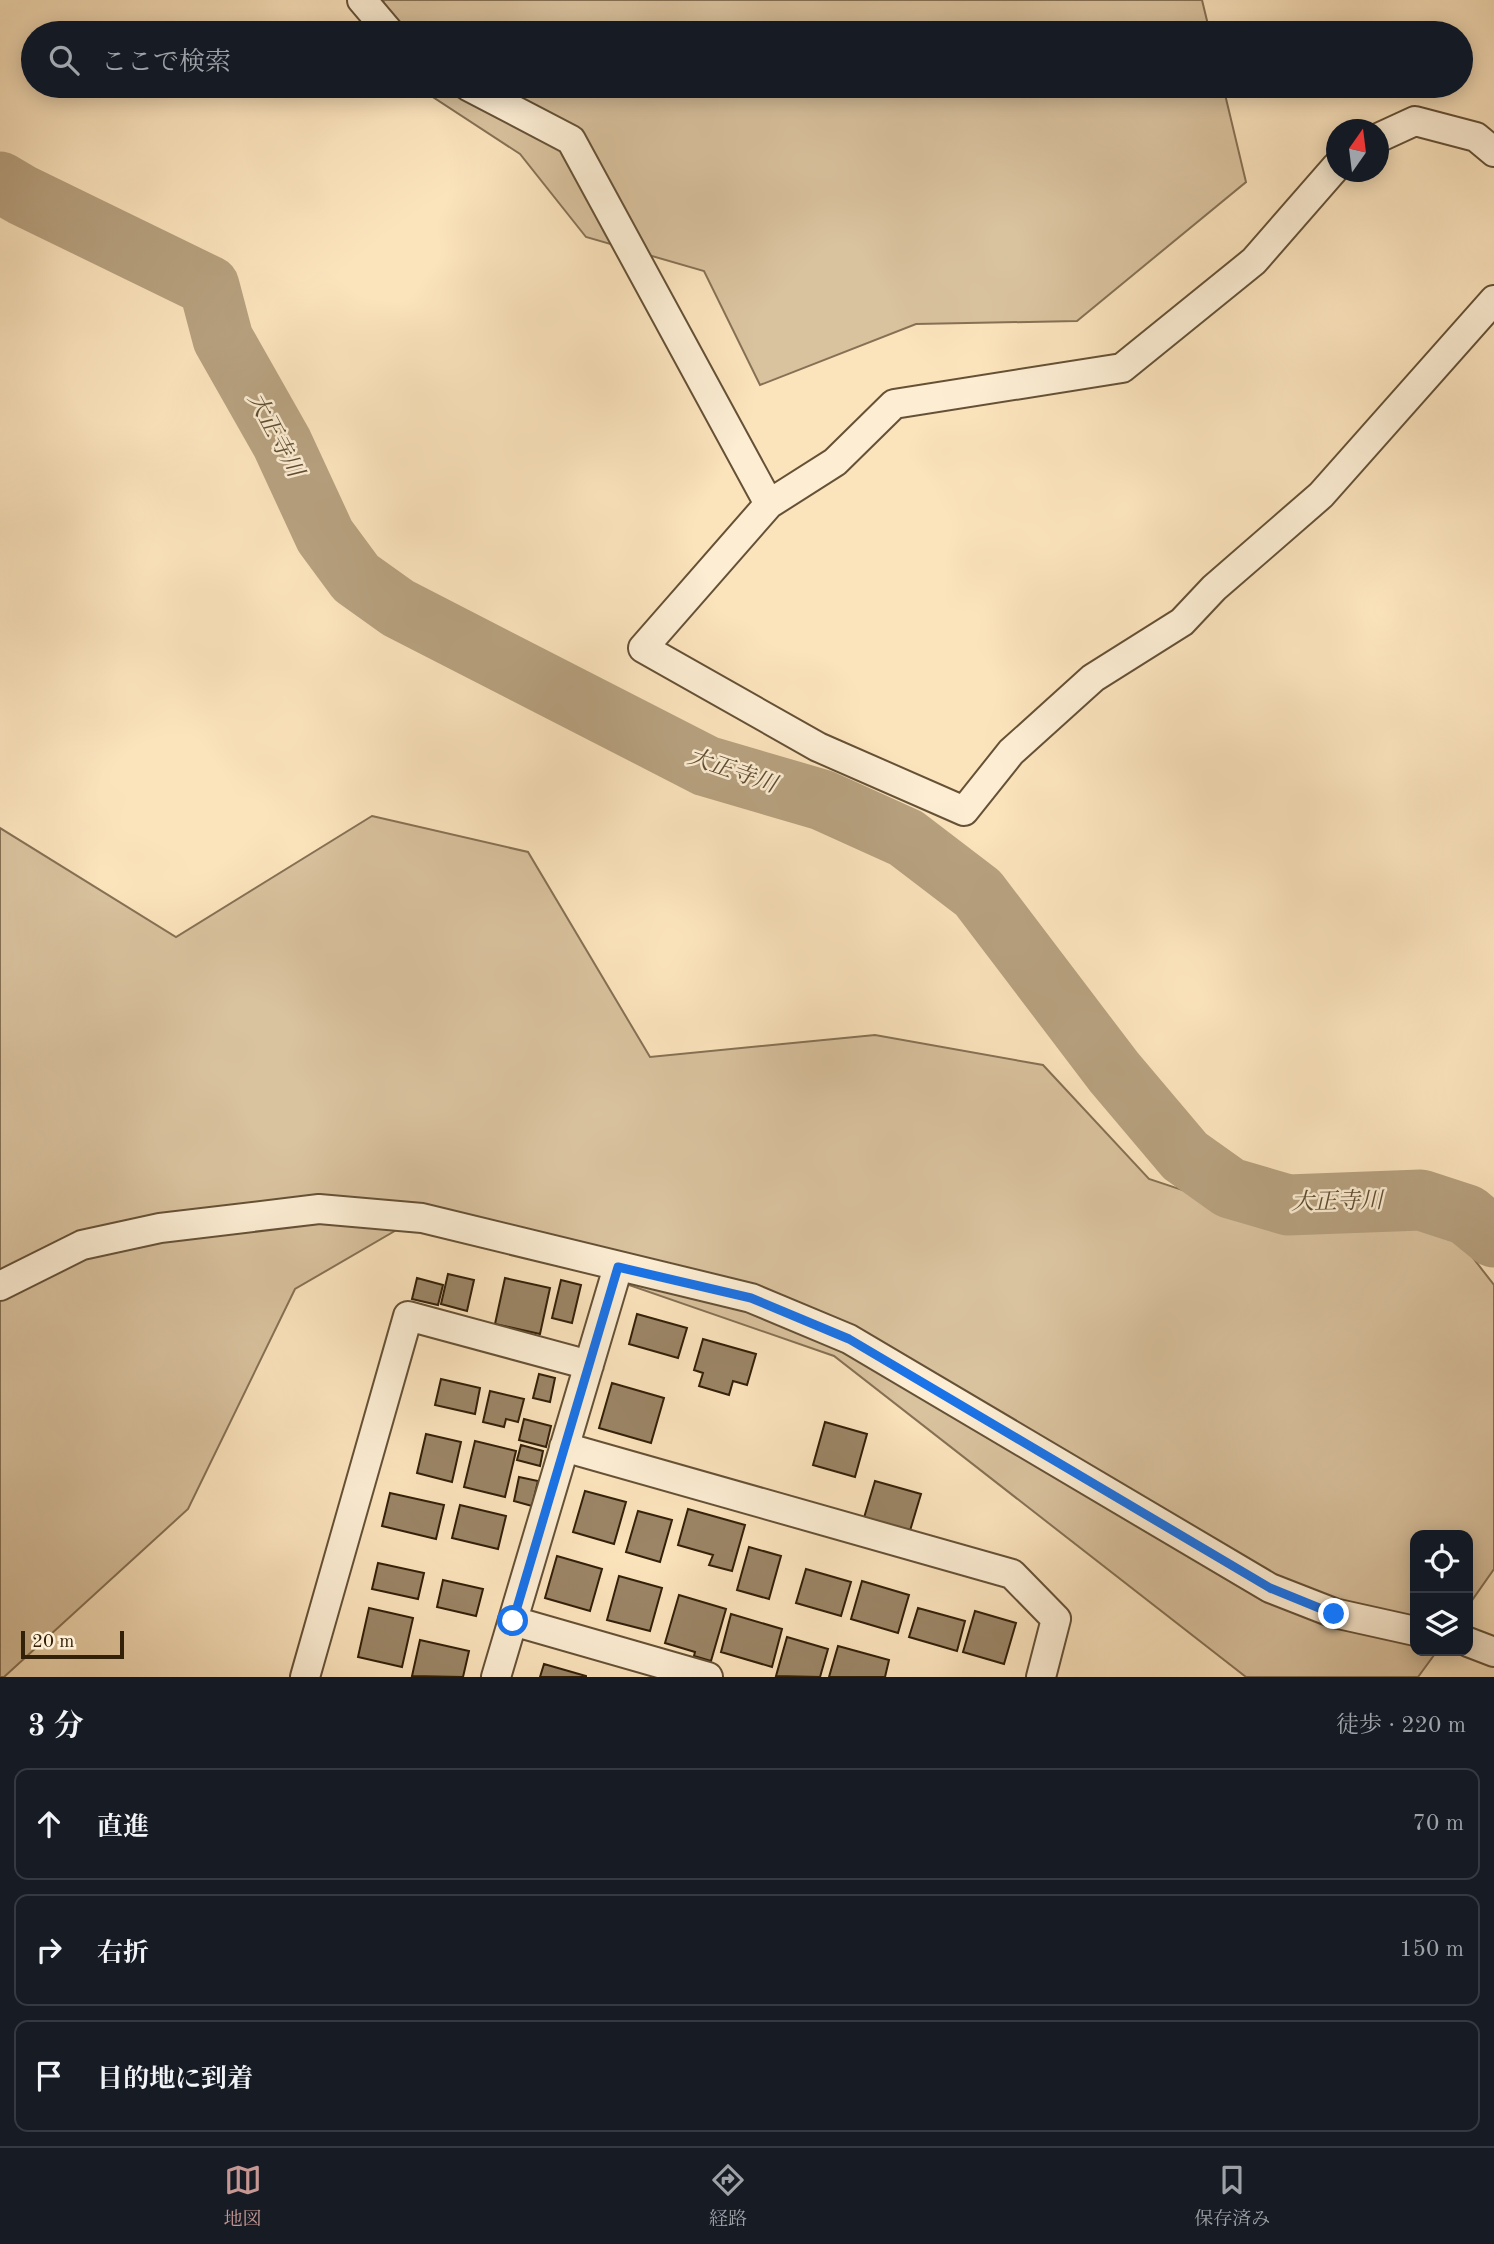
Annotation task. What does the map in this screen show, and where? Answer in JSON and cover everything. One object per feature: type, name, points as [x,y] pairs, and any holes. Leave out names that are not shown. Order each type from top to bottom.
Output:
[{"type":"street","points":[[362,0],[380,21]]},
{"type":"street","points":[[491,98],[571,140],[769,504]]},
{"type":"street","points":[[1389,133],[1415,121],[1476,137],[1494,152]]},
{"type":"street","points":[[1326,178],[1254,261],[1122,368],[894,404],[835,462],[769,504],[643,648],[818,747],[964,811],[1011,752],[1093,678],[1182,622],[1214,588],[1321,495],[1494,300]]},
{"type":"street","points":[[0,1286],[82,1245],[160,1228],[319,1209],[422,1218],[751,1298],[849,1339],[1270,1588],[1334,1614],[1410,1630]]},
{"type":"street","points":[[496,1677],[618,1267]]},
{"type":"street","points":[[305,1677],[408,1316],[589,1365]]},
{"type":"street","points":[[565,1447],[1012,1574],[1056,1619],[1041,1677]]},
{"type":"street","points":[[513,1621],[708,1677]]},
{"type":"street","points":[[1473,1644],[1494,1652]]},
{"type":"shaded area","points":[[384,0],[1202,0],[1207,21],[378,21]]},
{"type":"shaded area","points":[[434,98],[1226,98],[1246,182],[1077,321],[916,324],[760,385],[704,271],[586,237],[520,154]]},
{"type":"shaded area","points":[[372,816],[528,852],[650,1057],[875,1035],[1043,1065],[1149,1179],[1303,1230],[1446,1223],[1494,1285],[1494,1569],[1473,1599],[1473,1530],[1410,1530],[1410,1656],[1433,1656],[1418,1677],[1246,1677],[834,1356],[424,1214],[295,1289],[188,1509],[4,1677],[0,1677],[0,828],[176,937]]},
{"type":"building","points":[[448,1274],[474,1280],[467,1311],[441,1304]]},
{"type":"building","points":[[417,1278],[443,1285],[438,1305],[412,1299]]},
{"type":"building","points":[[505,1278],[550,1288],[540,1334],[495,1324]]},
{"type":"building","points":[[561,1280],[581,1285],[572,1323],[552,1318]]},
{"type":"building","points":[[637,1314],[687,1328],[678,1358],[629,1344]]},
{"type":"building","points":[[703,1339],[756,1354],[747,1385],[733,1381],[729,1395],[699,1386],[703,1373],[694,1370]]},
{"type":"building","points":[[539,1374],[555,1378],[550,1402],[533,1398]]},
{"type":"building","points":[[441,1379],[480,1388],[475,1414],[435,1405]]},
{"type":"building","points":[[612,1383],[664,1398],[651,1443],[599,1428]]},
{"type":"building","points":[[490,1391],[524,1399],[518,1422],[506,1419],[504,1427],[483,1422]]},
{"type":"building","points":[[524,1419],[551,1426],[546,1447],[519,1440]]},
{"type":"building","points":[[825,1422],[867,1434],[855,1477],[813,1465]]},
{"type":"building","points":[[426,1434],[461,1442],[452,1482],[417,1473]]},
{"type":"building","points":[[475,1441],[516,1451],[505,1497],[464,1487]]},
{"type":"building","points":[[521,1445],[543,1451],[540,1466],[517,1460]]},
{"type":"building","points":[[519,1477],[538,1481],[532,1506],[514,1501]]},
{"type":"building","points":[[875,1481],[921,1494],[909,1534],[863,1521]]},
{"type":"building","points":[[585,1491],[626,1502],[614,1544],[573,1532]]},
{"type":"building","points":[[390,1493],[444,1505],[436,1539],[382,1526]]},
{"type":"building","points":[[460,1505],[506,1516],[498,1549],[452,1538]]},
{"type":"building","points":[[688,1509],[745,1525],[732,1571],[709,1565],[713,1555],[678,1545]]},
{"type":"building","points":[[638,1511],[672,1520],[660,1562],[626,1552]]},
{"type":"building","points":[[749,1547],[781,1556],[769,1599],[737,1590]]},
{"type":"building","points":[[557,1556],[602,1569],[590,1611],[545,1598]]},
{"type":"building","points":[[378,1563],[424,1573],[418,1599],[372,1589]]},
{"type":"building","points":[[806,1569],[851,1582],[841,1616],[796,1603]]},
{"type":"building","points":[[619,1576],[662,1588],[650,1631],[607,1620]]},
{"type":"building","points":[[443,1580],[483,1589],[476,1616],[437,1607]]},
{"type":"building","points":[[862,1581],[909,1595],[898,1633],[851,1619]]},
{"type":"building","points":[[679,1595],[726,1609],[711,1661],[694,1656],[695,1652],[665,1643]]},
{"type":"building","points":[[369,1608],[413,1618],[402,1667],[358,1657]]},
{"type":"building","points":[[918,1608],[965,1621],[957,1651],[909,1637]]},
{"type":"building","points":[[975,1611],[1016,1623],[1004,1664],[963,1652]]},
{"type":"building","points":[[731,1614],[782,1629],[772,1667],[721,1652]]},
{"type":"building","points":[[787,1637],[828,1649],[820,1677],[776,1676]]},
{"type":"building","points":[[420,1640],[469,1651],[463,1677],[412,1676]]},
{"type":"building","points":[[838,1646],[889,1660],[885,1677],[829,1677]]},
{"type":"building","points":[[544,1664],[586,1676],[586,1677],[540,1677]]},
{"type":"waterway","name":"大正寺川","points":[[0,182],[209,286],[223,339],[282,443],[325,536],[356,578],[398,608],[706,766],[822,800],[906,838],[978,893],[1114,1072],[1185,1156],[1230,1188],[1288,1205],[1421,1200],[1467,1215],[1494,1237]]},
{"type":"route","points":[[513,1621],[618,1267],[751,1298],[849,1339],[1270,1588],[1334,1614]]}]
